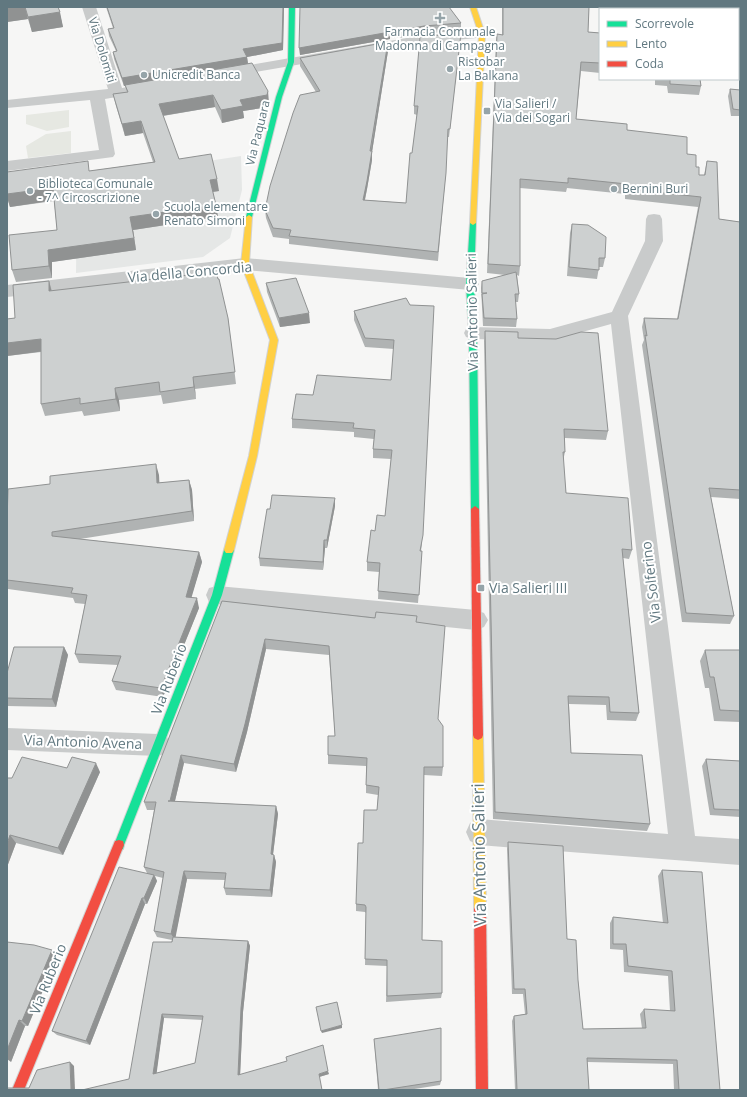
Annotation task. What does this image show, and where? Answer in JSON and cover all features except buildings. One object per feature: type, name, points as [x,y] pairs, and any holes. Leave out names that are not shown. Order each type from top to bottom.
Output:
[{"type":"street","name":"Via Dolomiti","points":[[89,7],[116,93]]},
{"type":"street","name":"Via Paquara","points":[[245,264],[248,222],[279,97],[291,62],[292,7]]},
{"type":"street","name":"Via Antonio Salieri","points":[[473,7],[482,34],[470,284],[473,334],[482,1090]]},
{"type":"street","points":[[213,76],[424,39],[482,34]]},
{"type":"street","points":[[7,104],[116,93],[166,85]]},
{"type":"street","points":[[7,166],[107,154],[97,95]]},
{"type":"street","points":[[473,334],[550,335],[619,316],[654,241],[654,219]]},
{"type":"street","name":"Via della Concordia","points":[[7,290],[245,264],[470,284]]},
{"type":"street","name":"Via Ruberio","points":[[18,1090],[217,596],[253,456],[274,340],[245,264]]},
{"type":"street","name":"Via Solferino","points":[[619,316],[683,847]]},
{"type":"street","points":[[217,596],[476,620]]},
{"type":"street","name":"Via Antonio Avena","points":[[7,739],[158,745]]},
{"type":"street","points":[[479,832],[740,852]]},
{"type":"shaded area","points":[[69,110],[69,127],[47,131],[26,124],[26,115]]},
{"type":"shaded area","points":[[71,131],[71,153],[28,158],[26,146],[46,134]]},
{"type":"shaded area","name":"Scuola elementare Renato Simoni","points":[[241,156],[242,190],[230,238],[203,257],[76,273],[77,181]]},
{"type":"traffic: fast","points":[[249,217],[279,97],[291,62],[292,7]]},
{"type":"traffic: fast","points":[[473,223],[470,284],[473,333],[475,509]]},
{"type":"traffic: fast","points":[[119,845],[217,595],[229,550]]},
{"type":"traffic: slow","points":[[473,7],[482,34],[473,223]]},
{"type":"traffic: slow","points":[[229,550],[253,456],[274,340],[245,264],[249,217]]},
{"type":"traffic: slow","points":[[478,735],[480,909]]},
{"type":"traffic: jam","points":[[475,509],[478,735]]},
{"type":"traffic: jam","points":[[18,1090],[119,845]]},
{"type":"traffic: jam","points":[[480,909],[482,1090]]},
{"type":"place","name":"Farmacia Comunale Madonna di Campagna","points":[[440,18]]},
{"type":"place","name":"Ristobar La Balkana","points":[[450,69]]},
{"type":"place","name":"Unicredit Banca","points":[[144,75]]},
{"type":"place","name":"Via Salieri / Via dei Sogari","points":[[487,111]]},
{"type":"place","name":"Bernini Buri","points":[[614,189]]},
{"type":"place","name":"Biblioteca Comunale - 7^ Circoscrizione","points":[[30,191]]},
{"type":"place","name":"Scuola elementare Renato Simoni","points":[[156,214]]},
{"type":"place","name":"Via Salieri III","points":[[481,588]]}]
